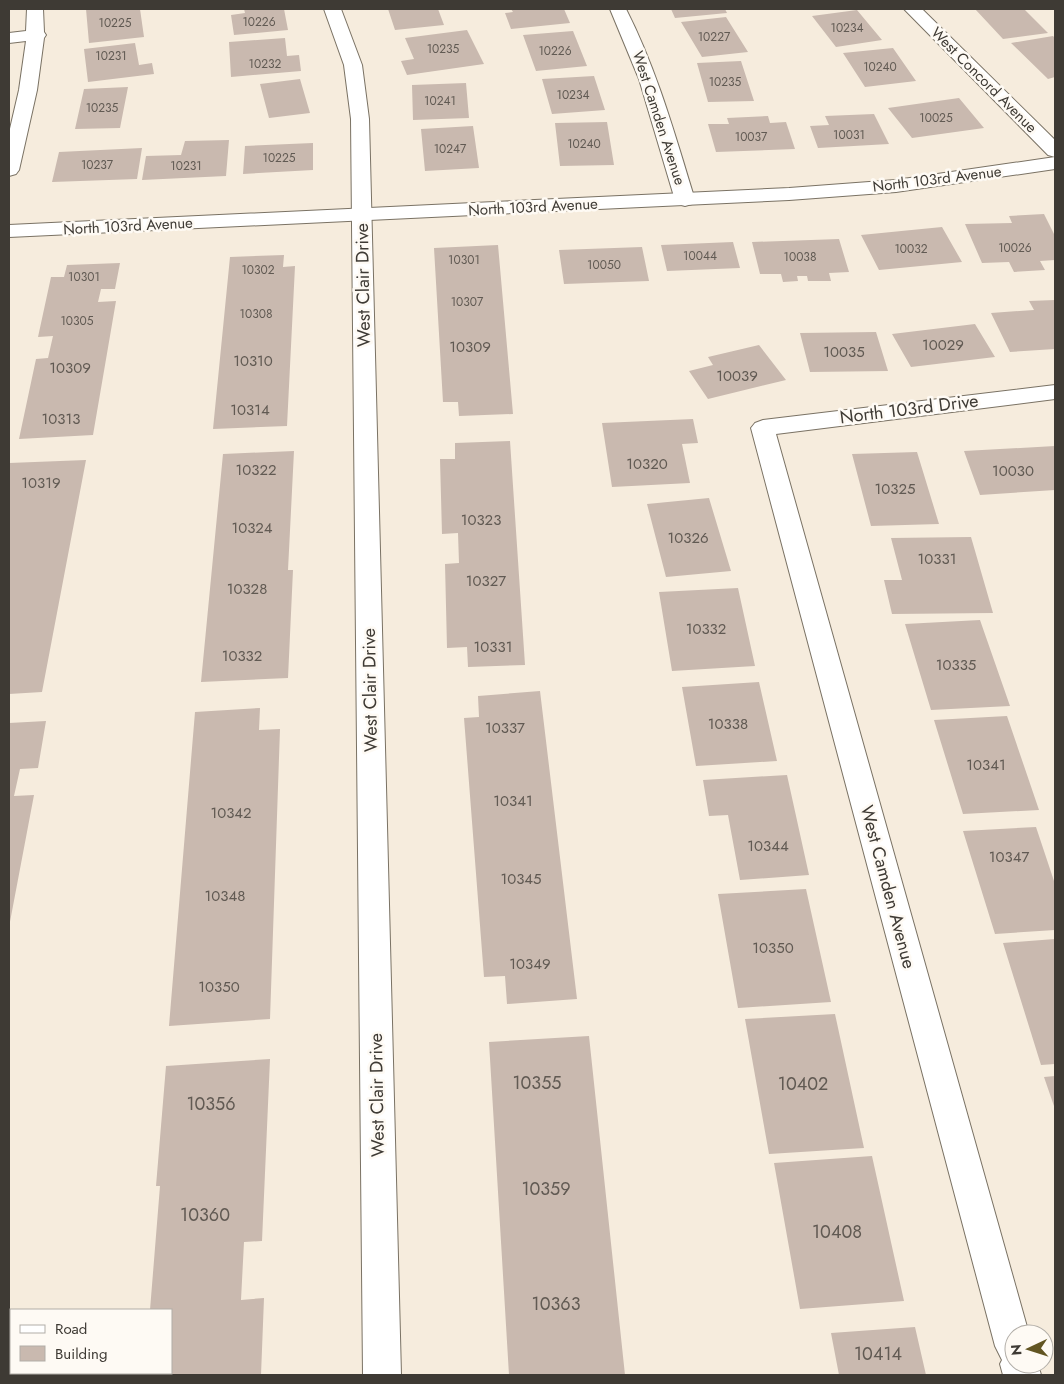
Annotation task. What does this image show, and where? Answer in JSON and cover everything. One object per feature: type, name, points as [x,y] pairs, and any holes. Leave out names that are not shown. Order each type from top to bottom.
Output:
[{"type":"street","points":[[9,170],[28,90],[36,35],[35,9]]},
{"type":"street","name":"West Clair Drive","points":[[332,9],[353,65],[360,118],[382,1375]]},
{"type":"street","name":"West Camden Avenue","points":[[618,9],[636,44],[653,90],[685,200]]},
{"type":"street","name":"West Concord Avenue","points":[[912,9],[1055,151]]},
{"type":"street","points":[[9,38],[36,35]]},
{"type":"street","name":"North 103rd Avenue","points":[[9,231],[685,200],[896,186],[1055,163]]},
{"type":"street","name":"North 103rd Drive","points":[[763,428],[1055,392]]},
{"type":"street","name":"West Camden Avenue","points":[[763,428],[1008,1324]]},
{"type":"building","points":[[86,9],[140,9],[144,37],[89,43]]},
{"type":"building","points":[[244,9],[284,9],[288,30],[234,35],[231,15],[245,13]]},
{"type":"building","points":[[388,9],[438,9],[444,25],[395,30]]},
{"type":"building","points":[[511,9],[564,9],[570,23],[511,29],[505,13],[513,12]]},
{"type":"building","points":[[671,9],[725,9],[727,13],[675,18]]},
{"type":"building","points":[[975,9],[1024,9],[1048,33],[1003,39]]},
{"type":"building","points":[[857,10],[882,40],[836,47],[812,16]]},
{"type":"building","points":[[726,17],[748,52],[702,57],[681,22]]},
{"type":"building","points":[[467,30],[484,64],[407,75],[401,61],[414,59],[405,38]]},
{"type":"building","points":[[573,31],[587,66],[536,71],[523,35]]},
{"type":"building","points":[[1053,36],[1055,38],[1055,77],[1048,79],[1011,43]]},
{"type":"building","points":[[285,38],[287,56],[299,55],[301,71],[231,77],[229,42]]},
{"type":"building","points":[[135,43],[139,65],[152,63],[154,74],[88,82],[84,49]]},
{"type":"building","points":[[893,48],[916,81],[865,87],[843,53]]},
{"type":"building","points":[[741,61],[754,101],[708,102],[697,63]]},
{"type":"building","points":[[594,76],[605,110],[552,114],[542,79]]},
{"type":"building","points":[[300,79],[310,113],[269,118],[260,84]]},
{"type":"building","points":[[466,83],[469,118],[413,120],[412,85]]},
{"type":"building","points":[[128,87],[120,128],[75,129],[84,89]]},
{"type":"building","points":[[959,98],[984,128],[912,138],[888,108]]},
{"type":"building","points":[[874,114],[889,144],[818,148],[810,126],[829,125],[825,116]]},
{"type":"building","points":[[768,116],[770,123],[786,122],[795,149],[716,152],[708,124],[729,124],[727,118]]},
{"type":"building","points":[[607,122],[614,165],[560,166],[555,123]]},
{"type":"building","points":[[473,126],[479,168],[425,171],[421,129]]},
{"type":"building","points":[[229,140],[226,176],[142,180],[146,156],[181,155],[185,141]]},
{"type":"building","points":[[313,143],[313,170],[243,174],[245,146]]},
{"type":"building","points":[[142,148],[137,179],[52,182],[59,152]]},
{"type":"building","points":[[1044,214],[1055,236],[1055,260],[1040,261],[1045,270],[1014,272],[1009,262],[982,263],[965,224],[1012,223],[1009,216]]},
{"type":"building","points":[[942,227],[962,262],[879,270],[861,235]]},
{"type":"building","points":[[839,239],[849,272],[829,273],[831,281],[808,281],[807,276],[797,276],[798,281],[783,282],[781,274],[760,274],[752,242]]},
{"type":"building","points":[[733,242],[740,268],[667,271],[661,245]]},
{"type":"building","points":[[498,245],[513,414],[459,416],[458,402],[443,402],[434,248]]},
{"type":"building","points":[[642,247],[649,281],[564,284],[559,250]]},
{"type":"building","points":[[284,255],[283,267],[295,266],[287,426],[213,429],[230,257]]},
{"type":"building","points":[[120,263],[115,289],[101,289],[98,302],[116,301],[93,435],[19,439],[36,359],[48,358],[53,336],[38,337],[51,277],[64,277],[67,265]]},
{"type":"building","points":[[1055,300],[1055,349],[1010,352],[991,313],[1034,310],[1029,301]]},
{"type":"building","points":[[975,324],[995,357],[911,367],[892,334]]},
{"type":"building","points":[[876,332],[888,371],[810,372],[800,333]]},
{"type":"building","points":[[759,345],[786,380],[708,399],[689,371],[713,365],[708,357]]},
{"type":"building","points":[[693,419],[698,443],[682,444],[690,483],[612,487],[602,423]]},
{"type":"building","points":[[510,441],[525,665],[468,667],[467,647],[447,648],[445,564],[459,563],[458,533],[442,534],[440,459],[455,459],[455,443]]},
{"type":"building","points":[[1055,446],[1055,490],[980,495],[964,451]]},
{"type":"building","points":[[294,451],[288,570],[293,570],[288,678],[201,682],[223,454]]},
{"type":"building","points":[[917,452],[939,524],[871,526],[852,454]]},
{"type":"building","points":[[86,460],[42,692],[9,694],[9,463]]},
{"type":"building","points":[[709,498],[731,571],[666,577],[647,504]]},
{"type":"building","points":[[971,537],[993,613],[892,614],[884,580],[902,580],[891,538]]},
{"type":"building","points":[[738,588],[755,666],[672,671],[659,592]]},
{"type":"building","points":[[980,620],[1010,706],[931,710],[905,624]]},
{"type":"building","points":[[759,682],[777,761],[696,766],[682,687]]},
{"type":"building","points":[[540,691],[577,999],[507,1004],[505,976],[484,977],[464,718],[479,717],[478,696]]},
{"type":"building","points":[[260,708],[259,730],[280,729],[270,1019],[169,1026],[195,712]]},
{"type":"building","points":[[1007,716],[1039,810],[963,814],[934,720]]},
{"type":"building","points":[[46,721],[38,768],[20,769],[14,796],[34,795],[9,927],[9,723]]},
{"type":"building","points":[[787,775],[809,875],[740,880],[728,815],[709,816],[703,780]]},
{"type":"building","points":[[1036,827],[1055,884],[1055,930],[995,934],[963,831]]},
{"type":"building","points":[[806,889],[831,1002],[738,1008],[718,894]]},
{"type":"building","points":[[1055,939],[1055,1064],[1041,1065],[1003,943]]},
{"type":"building","points":[[835,1014],[864,1148],[769,1154],[745,1019]]},
{"type":"building","points":[[589,1036],[625,1375],[509,1375],[489,1042]]},
{"type":"building","points":[[270,1059],[262,1241],[244,1242],[241,1300],[264,1298],[261,1375],[145,1375],[172,1374],[172,1309],[150,1309],[160,1186],[156,1186],[166,1066]]},
{"type":"building","points":[[1055,1076],[1055,1109],[1044,1077]]},
{"type":"building","points":[[872,1156],[904,1301],[800,1309],[774,1163]]},
{"type":"building","points":[[915,1327],[926,1375],[839,1375],[831,1333]]}]
